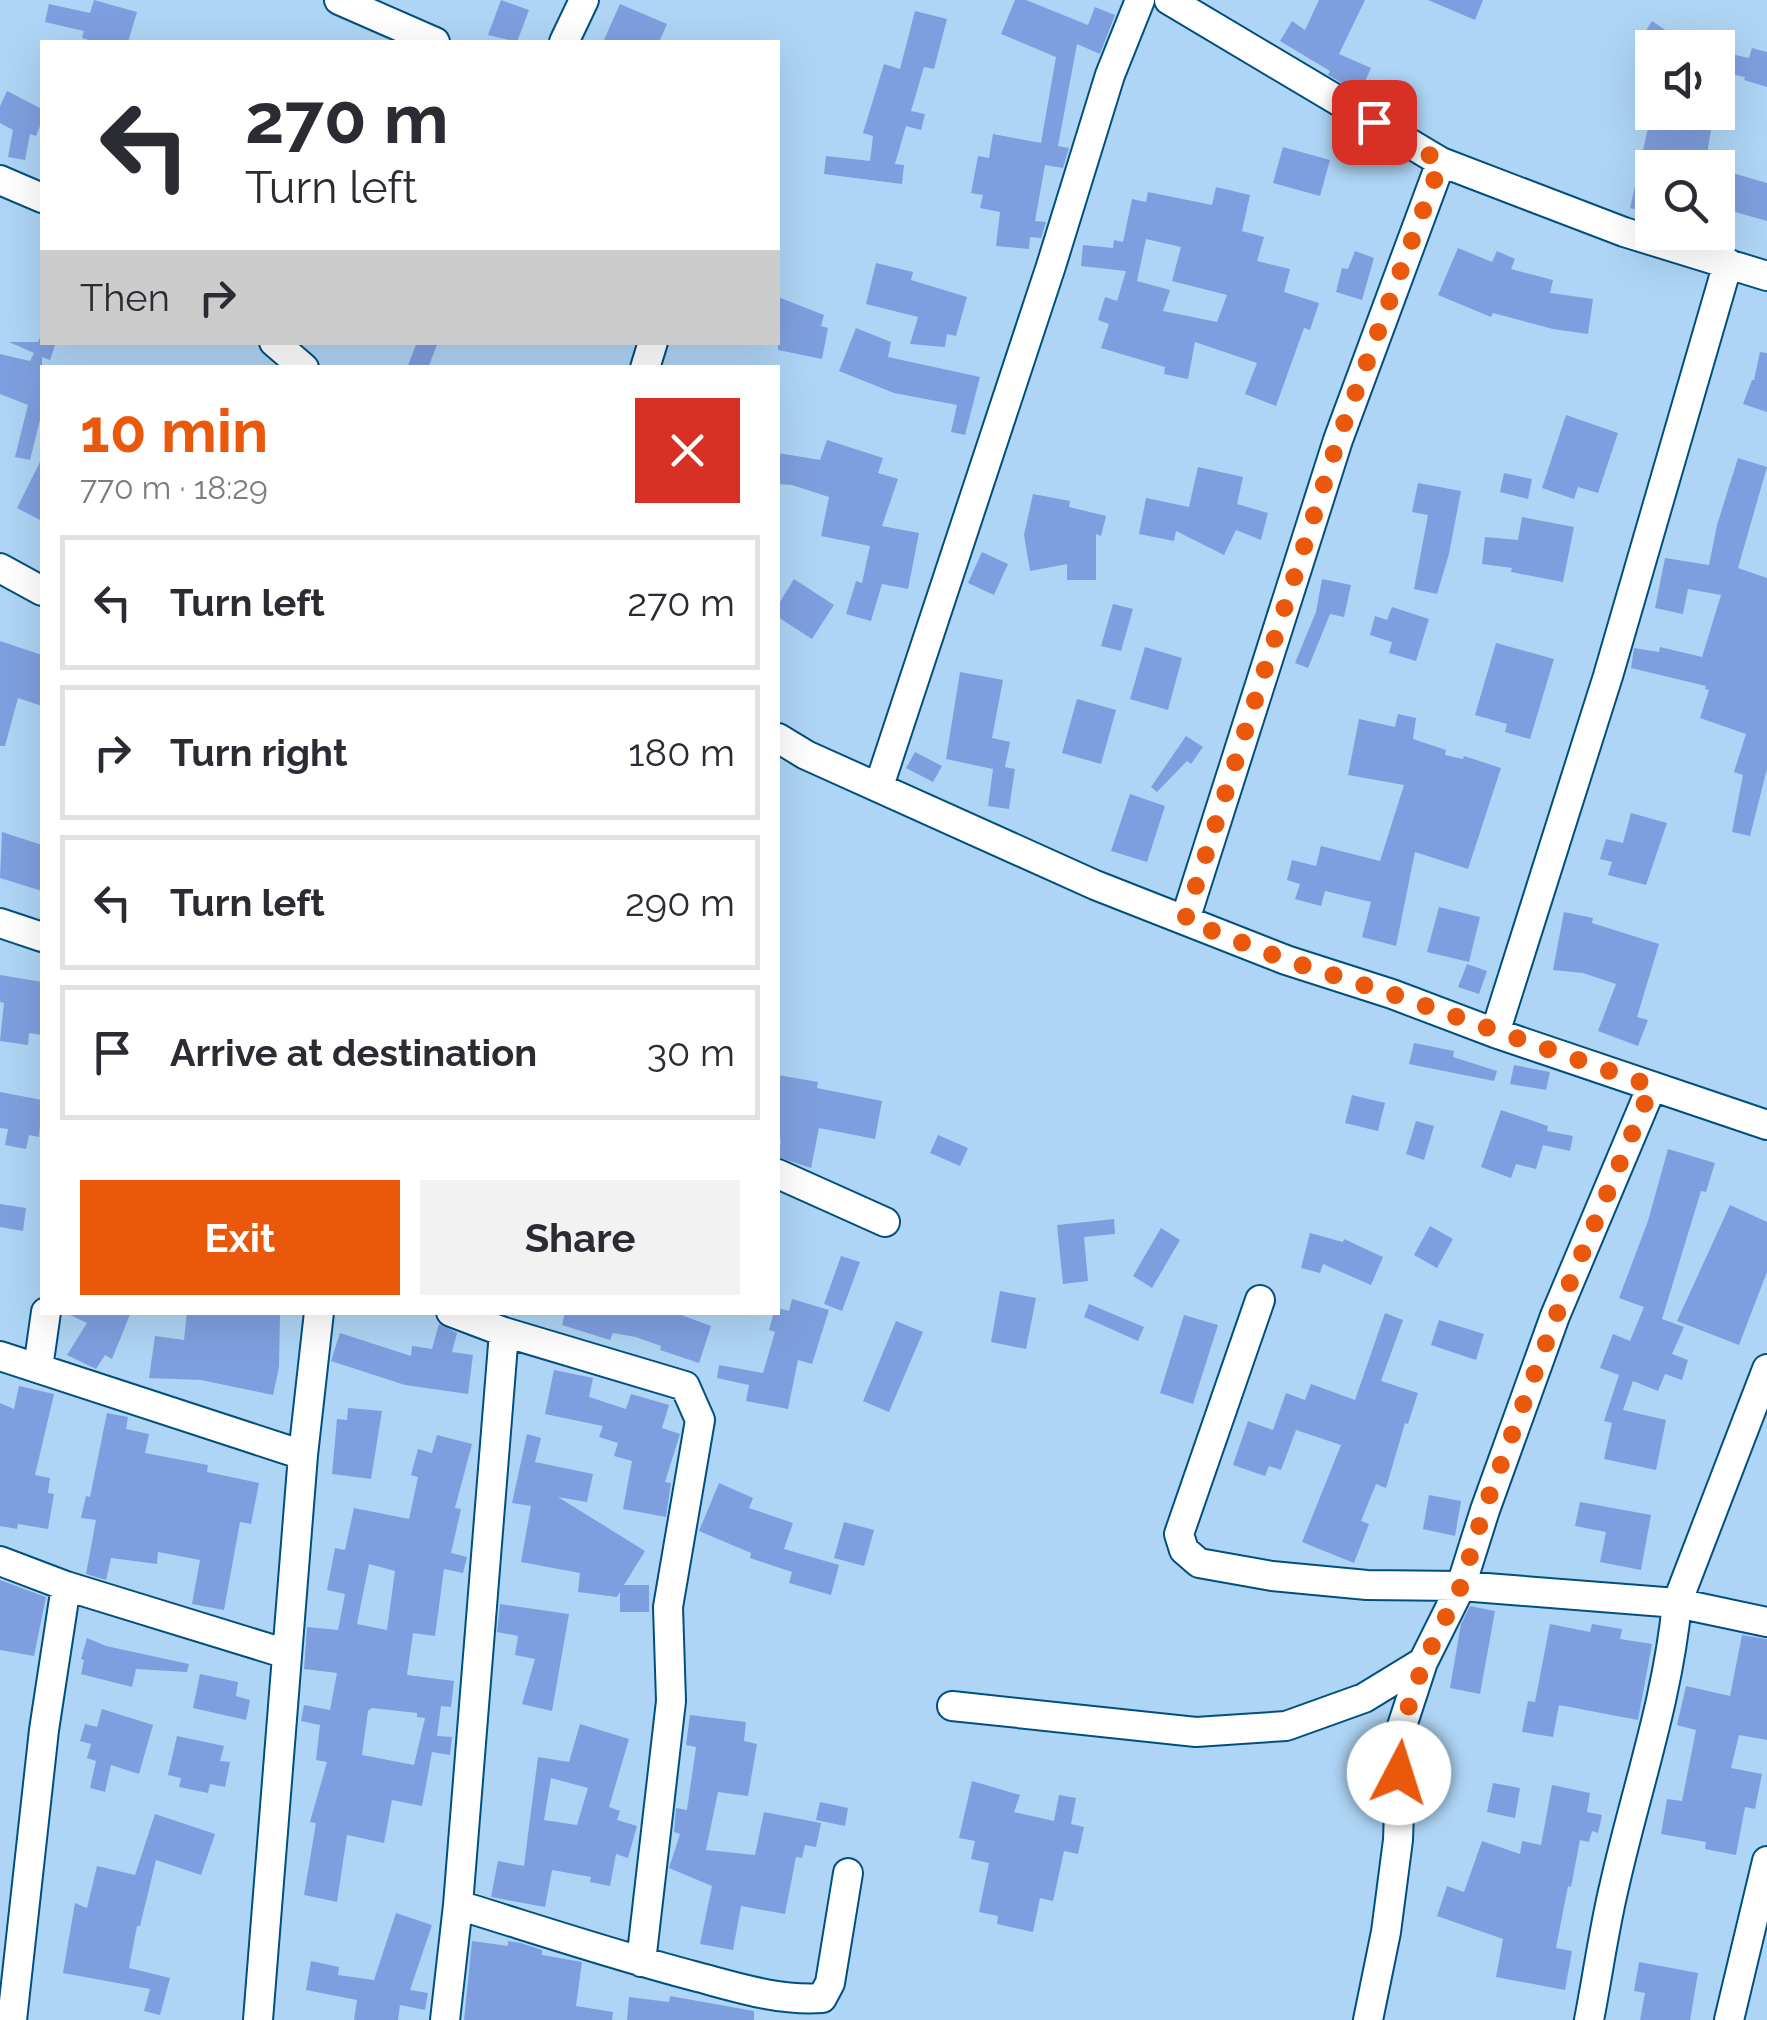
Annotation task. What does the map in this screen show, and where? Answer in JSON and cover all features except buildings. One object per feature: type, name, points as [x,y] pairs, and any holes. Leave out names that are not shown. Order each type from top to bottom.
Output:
[{"type":"street","points":[[339,0],[431,40]]},
{"type":"street","points":[[565,40],[584,0]]},
{"type":"street","points":[[879,786],[1052,266],[1110,75],[1140,0]]},
{"type":"street","points":[[1129,29],[1174,1],[1441,162],[1624,232],[1767,276]]},
{"type":"street","points":[[1185,920],[1338,440],[1441,162]]},
{"type":"street","points":[[0,180],[40,197]]},
{"type":"street","points":[[1495,1033],[1608,676],[1728,264]]},
{"type":"street","points":[[277,345],[301,365]]},
{"type":"street","points":[[0,568],[40,591]]},
{"type":"street","points":[[780,739],[806,755],[1024,854],[1286,960],[1766,1122]]},
{"type":"street","points":[[0,924],[40,935]]},
{"type":"street","points":[[1368,2020],[1386,1932],[1398,1840],[1400,1739],[1424,1662],[1461,1586],[1484,1510],[1556,1316],[1652,1086]]},
{"type":"street","points":[[780,1175],[884,1222]]},
{"type":"street","points":[[1260,1300],[1179,1534],[1184,1550],[1199,1563],[1366,1586],[1461,1586],[1677,1603],[1767,1622]]},
{"type":"street","points":[[38,1368],[46,1315]]},
{"type":"street","points":[[258,2020],[303,1456],[319,1315]]},
{"type":"street","points":[[459,1315],[685,1386],[700,1420],[668,1608],[671,1701],[641,1962]]},
{"type":"street","points":[[445,2020],[458,1905],[504,1332]]},
{"type":"street","points":[[0,1356],[303,1456]]},
{"type":"street","points":[[1589,2020],[1615,1883],[1673,1642],[1677,1603],[1767,1370]]},
{"type":"street","points":[[0,1560],[66,1586],[287,1654]]},
{"type":"street","points":[[12,2020],[44,1730],[66,1586]]},
{"type":"street","points":[[952,1706],[1196,1732],[1286,1726],[1364,1698],[1424,1662]]},
{"type":"street","points":[[1729,2020],[1767,1861]]},
{"type":"street","points":[[458,1905],[641,1962],[799,2000],[822,1998],[830,1983],[848,1873]]},
{"type":"route","points":[[1374,122],[1441,162],[1338,440],[1185,920],[1286,960],[1652,1086],[1556,1316],[1484,1510],[1461,1586],[1424,1662],[1402,1726],[1399,1773]]}]
